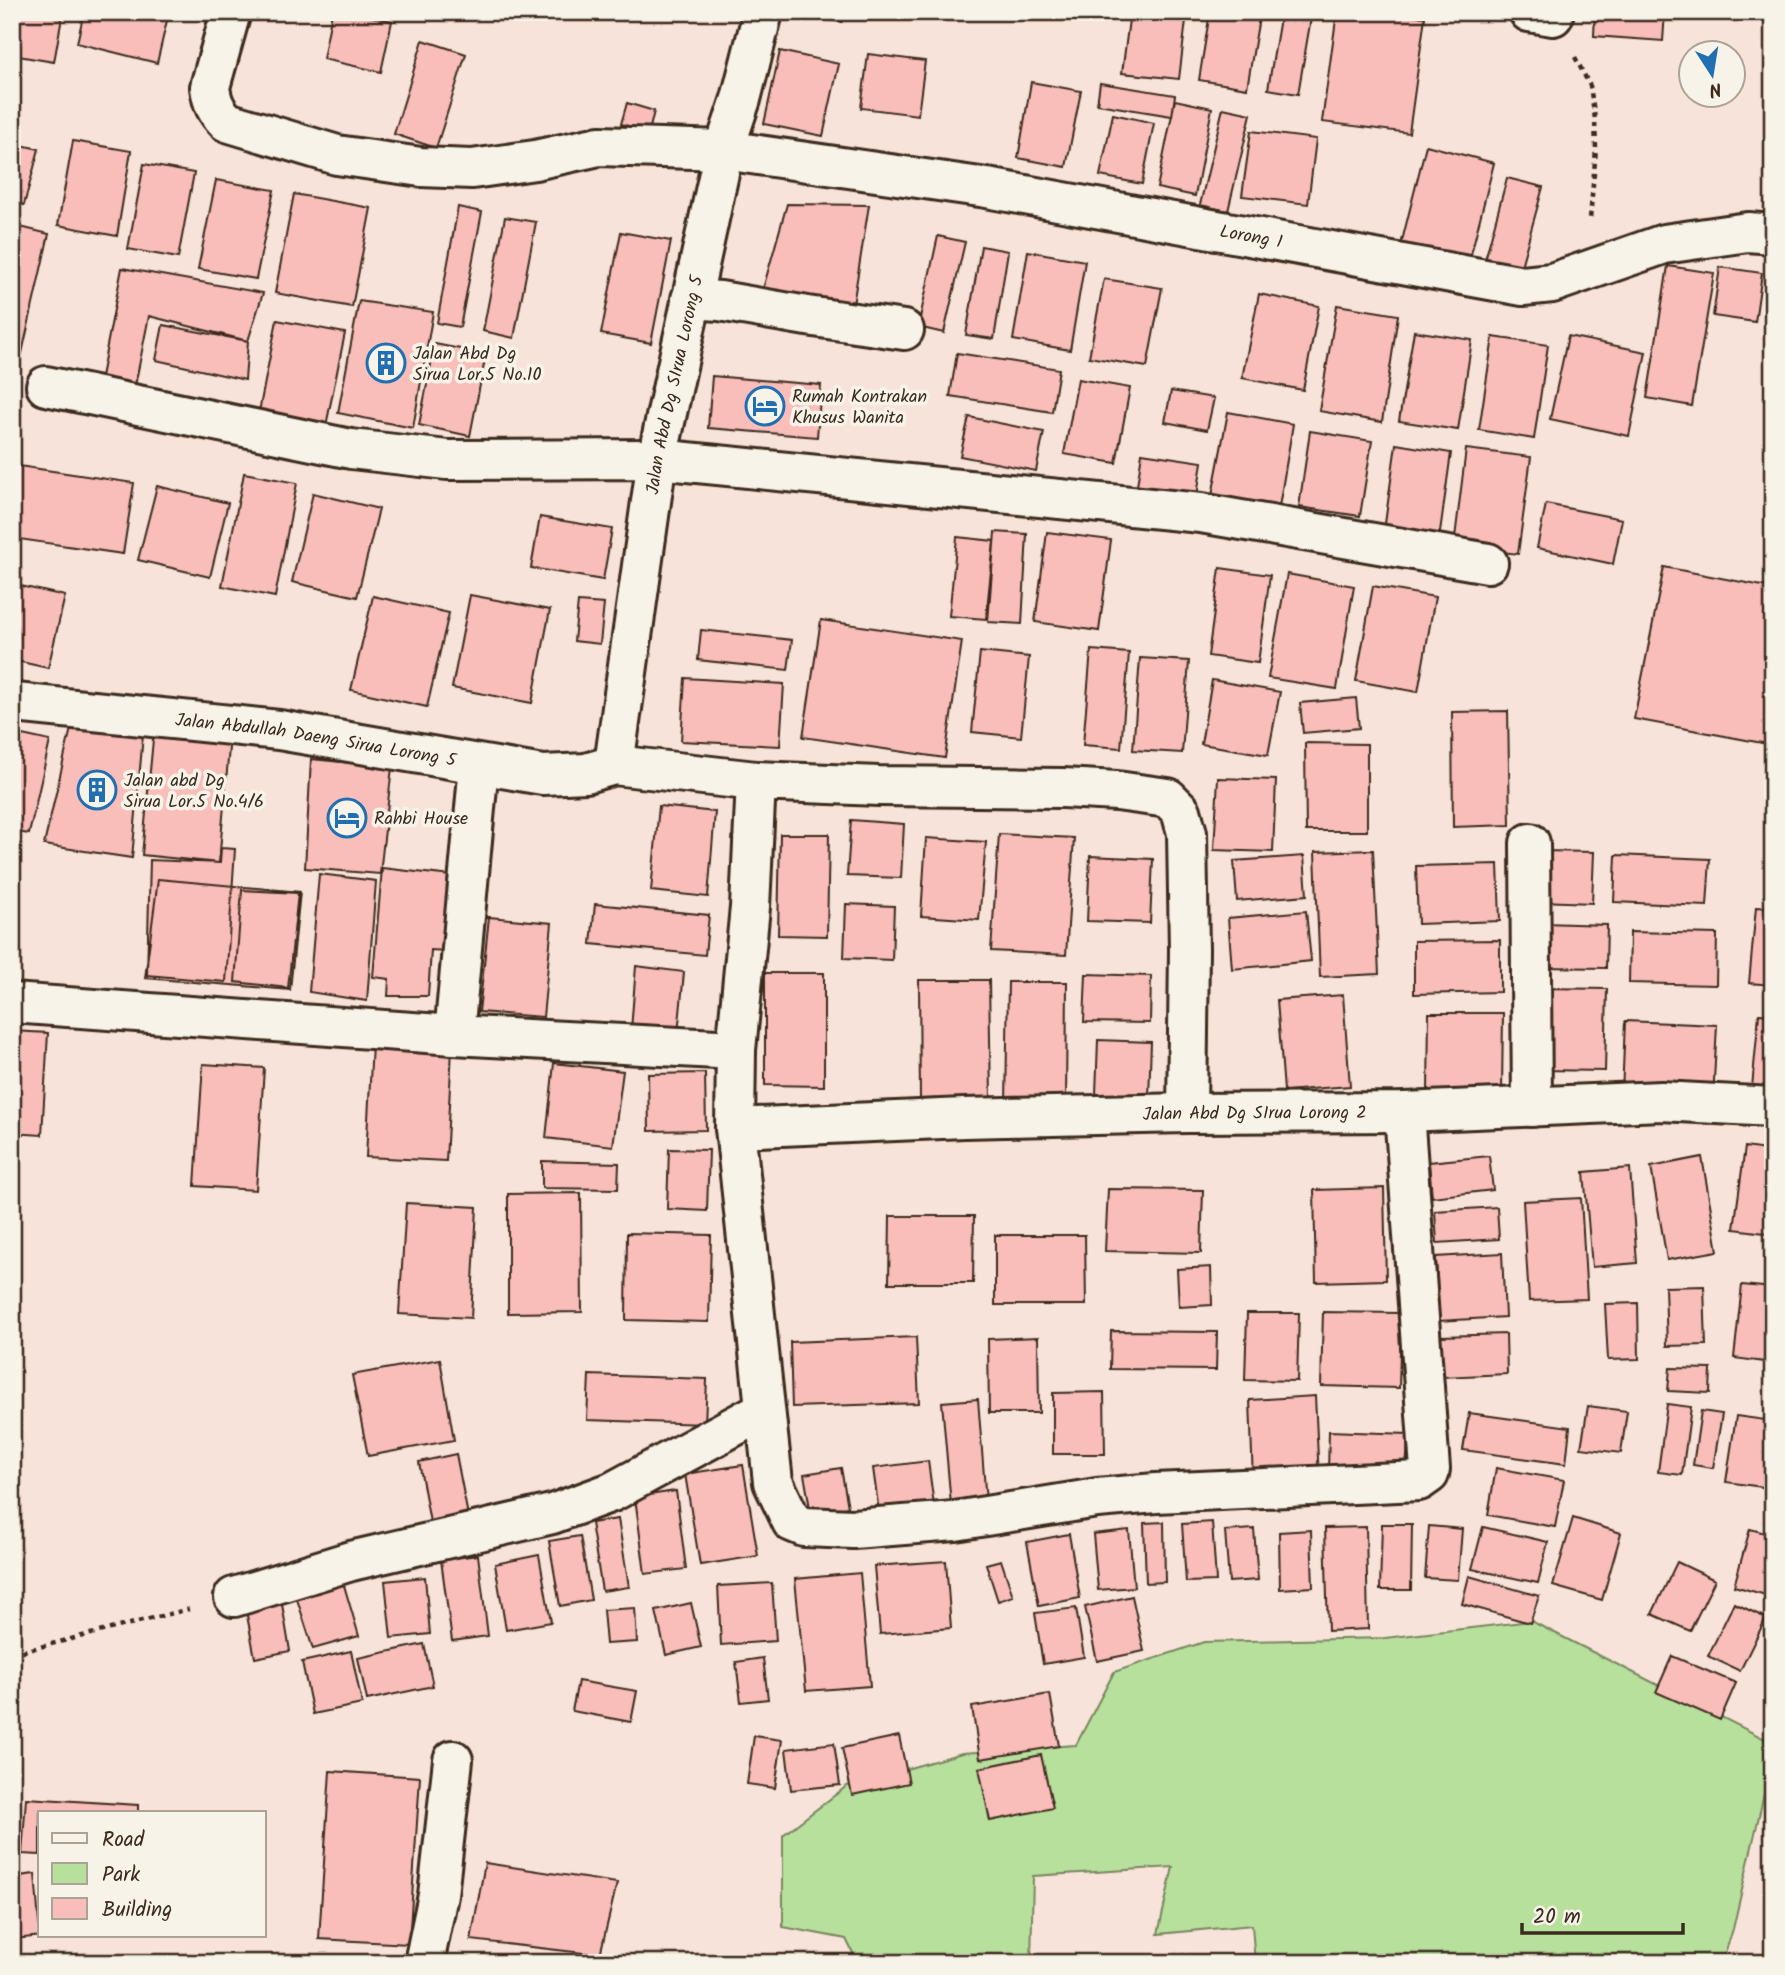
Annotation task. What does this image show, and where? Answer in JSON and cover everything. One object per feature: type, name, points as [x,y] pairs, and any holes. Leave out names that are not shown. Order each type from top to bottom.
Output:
[{"type":"street","name":"Lorong 1","points":[[231,12],[211,87],[211,100],[215,111],[227,122],[337,155],[421,167],[472,169],[535,160],[598,146],[724,150],[987,188],[1523,286],[1552,283],[1664,244],[1748,232],[1773,234]]},
{"type":"street","name":"Jalan Abd Dg SIrua Lorong 5","points":[[614,765],[657,459],[724,150],[741,99],[763,12]]},
{"type":"street","points":[[691,299],[720,301],[904,330]]},
{"type":"street","points":[[46,386],[351,449],[447,460],[657,459],[1201,513],[1488,563]]},
{"type":"street","name":"Jalan Abdullah Daeng Sirua Lorong 5","points":[[15,703],[279,730],[543,775],[586,774],[614,765]]},
{"type":"street","points":[[454,1035],[479,765]]},
{"type":"street","points":[[614,765],[756,781],[879,786],[1063,788],[1117,791],[1168,798],[1181,810],[1187,833],[1187,1114]]},
{"type":"street","points":[[756,781],[750,907],[736,1049],[735,1128],[773,1482],[792,1522],[804,1527],[853,1529],[955,1521],[1097,1498],[1419,1481],[1429,1474],[1430,1469],[1404,1112]]},
{"type":"street","points":[[1530,843],[1532,1107]]},
{"type":"street","points":[[12,1003],[454,1035],[736,1049]]},
{"type":"street","name":"Jalan Abd Dg SIrua Lorong 2","points":[[735,1128],[964,1118],[1404,1112],[1661,1101],[1773,1107]]},
{"type":"street","points":[[234,1597],[351,1561],[552,1514],[612,1492],[764,1410]]},
{"type":"street","points":[[424,1963],[438,1895],[453,1760]]},
{"type":"path","points":[[1541,14],[1591,86],[1596,149],[1585,272]]},
{"type":"path","points":[[12,1654],[234,1597]]},
{"type":"green space","points":[[1531,1621],[1773,1743],[1773,1755],[1733,1929],[1722,1963],[1255,1963],[1252,1925],[1158,1934],[1173,1867],[1033,1876],[1031,1963],[858,1963],[846,1939],[783,1927],[783,1835],[847,1786],[962,1753],[1076,1745],[1114,1672],[1204,1642],[1385,1638]]},
{"type":"building","points":[[12,12],[63,12],[54,62],[12,55]]},
{"type":"building","points":[[84,12],[169,12],[157,63],[77,43]]},
{"type":"building","points":[[332,12],[350,12],[392,21],[381,72],[323,59]]},
{"type":"building","points":[[788,12],[844,12],[842,22],[788,15]]},
{"type":"building","points":[[1058,12],[1100,12],[1099,20],[1058,15]]},
{"type":"building","points":[[1130,12],[1187,12],[1179,79],[1122,73]]},
{"type":"building","points":[[1210,12],[1260,12],[1247,88],[1199,80]]},
{"type":"building","points":[[1281,12],[1312,12],[1298,94],[1268,89]]},
{"type":"building","points":[[1337,12],[1389,12],[1425,17],[1409,133],[1322,122]]},
{"type":"building","points":[[1595,12],[1665,12],[1663,41],[1594,36]]},
{"type":"building","points":[[423,40],[466,54],[436,148],[394,134]]},
{"type":"building","points":[[780,51],[839,64],[823,136],[764,124]]},
{"type":"building","points":[[868,54],[925,61],[918,115],[861,108]]},
{"type":"building","points":[[1031,82],[1081,91],[1066,167],[1018,158]]},
{"type":"building","points":[[1100,83],[1175,95],[1172,116],[1097,104]]},
{"type":"building","points":[[1175,100],[1212,108],[1195,196],[1157,188]]},
{"type":"building","points":[[627,103],[654,111],[649,132],[621,124]]},
{"type":"building","points":[[1223,108],[1251,114],[1228,211],[1200,205]]},
{"type":"building","points":[[1113,114],[1154,123],[1142,184],[1100,176]]},
{"type":"building","points":[[1251,131],[1316,139],[1308,204],[1242,196]]},
{"type":"building","points":[[73,141],[131,151],[117,236],[58,225]]},
{"type":"building","points":[[12,143],[39,149],[24,205],[12,202]]},
{"type":"building","points":[[1426,145],[1494,163],[1468,266],[1400,249]]},
{"type":"building","points":[[144,164],[194,173],[178,258],[128,249]]},
{"type":"building","points":[[1507,178],[1543,187],[1520,270],[1485,260]]},
{"type":"building","points":[[216,180],[274,190],[256,279],[198,269]]},
{"type":"building","points":[[294,194],[371,208],[352,307],[275,293]]},
{"type":"building","points":[[787,204],[869,205],[852,311],[761,296]]},
{"type":"building","points":[[458,207],[482,212],[460,327],[437,323]]},
{"type":"building","points":[[505,217],[536,222],[514,338],[483,331]]},
{"type":"building","points":[[12,225],[49,234],[22,353],[12,351]]},
{"type":"building","points":[[621,232],[671,241],[651,343],[601,334]]},
{"type":"building","points":[[938,236],[965,242],[944,333],[918,327]]},
{"type":"building","points":[[981,246],[1008,251],[994,339],[966,335]]},
{"type":"building","points":[[1028,251],[1085,261],[1070,350],[1013,340]]},
{"type":"building","points":[[1668,266],[1714,273],[1692,406],[1647,398]]},
{"type":"building","points":[[1720,267],[1762,273],[1755,322],[1713,316]]},
{"type":"building","points":[[122,268],[263,293],[248,341],[149,316],[135,386],[100,382]]},
{"type":"building","points":[[1104,279],[1162,288],[1147,367],[1089,357]]},
{"type":"building","points":[[1259,294],[1319,306],[1303,390],[1242,378]]},
{"type":"building","name":"Jalan Abd Dg Sirua Lor.5 No.10","points":[[359,301],[433,312],[413,428],[338,413]]},
{"type":"building","points":[[1337,305],[1398,315],[1382,422],[1319,411]]},
{"type":"building","points":[[277,320],[345,333],[326,426],[259,412]]},
{"type":"building","points":[[163,325],[248,341],[245,380],[156,360]]},
{"type":"building","points":[[1414,331],[1472,340],[1458,430],[1399,421]]},
{"type":"building","points":[[1568,336],[1646,352],[1629,436],[1550,419]]},
{"type":"building","points":[[1493,337],[1548,345],[1534,439],[1479,430]]},
{"type":"building","points":[[435,344],[486,354],[470,436],[419,425]]},
{"type":"building","points":[[957,353],[1059,369],[1052,412],[950,396]]},
{"type":"building","name":"Rumah Kontrakan Khusus Wanita","points":[[712,376],[821,385],[817,437],[708,428]]},
{"type":"building","points":[[1078,379],[1130,388],[1116,463],[1064,454]]},
{"type":"building","points":[[1171,391],[1214,398],[1207,430],[1165,422]]},
{"type":"building","points":[[1228,412],[1293,424],[1279,507],[1212,496]]},
{"type":"building","points":[[969,417],[1044,432],[1036,471],[960,456]]},
{"type":"building","points":[[1310,431],[1372,441],[1360,516],[1299,507]]},
{"type":"building","points":[[1396,444],[1451,453],[1439,539],[1384,531]]},
{"type":"building","points":[[1466,449],[1531,457],[1518,554],[1454,546]]},
{"type":"building","points":[[1142,453],[1202,462],[1197,496],[1137,486]]},
{"type":"building","points":[[12,465],[134,483],[123,554],[12,538]]},
{"type":"building","points":[[244,473],[297,483],[275,597],[222,586]]},
{"type":"building","points":[[157,486],[228,503],[210,577],[138,560]]},
{"type":"building","points":[[313,493],[379,509],[357,597],[292,582]]},
{"type":"building","points":[[1546,504],[1622,519],[1613,564],[1537,548]]},
{"type":"building","points":[[540,517],[612,529],[603,580],[531,568]]},
{"type":"building","points":[[995,532],[1027,534],[1022,624],[988,622]]},
{"type":"building","points":[[1047,532],[1111,540],[1099,631],[1035,622]]},
{"type":"building","points":[[957,537],[994,541],[986,619],[949,616]]},
{"type":"building","points":[[1664,567],[1773,588],[1773,745],[1634,719]]},
{"type":"building","points":[[1220,568],[1270,575],[1258,663],[1208,656]]},
{"type":"building","points":[[1287,574],[1354,586],[1337,689],[1268,678]]},
{"type":"building","points":[[12,584],[65,596],[48,668],[12,660]]},
{"type":"building","points":[[1373,586],[1435,597],[1418,692],[1356,681]]},
{"type":"building","points":[[470,595],[550,610],[532,703],[452,688]]},
{"type":"building","points":[[373,596],[449,613],[427,707],[351,690]]},
{"type":"building","points":[[578,602],[604,604],[600,644],[574,641]]},
{"type":"building","points":[[821,620],[962,641],[945,758],[803,737]]},
{"type":"building","points":[[701,630],[792,640],[788,670],[698,660]]},
{"type":"building","points":[[1091,650],[1129,653],[1121,748],[1083,745]]},
{"type":"building","points":[[980,652],[1029,657],[1021,737],[972,732]]},
{"type":"building","points":[[1140,658],[1189,661],[1182,753],[1133,750]]},
{"type":"building","points":[[685,678],[784,684],[780,746],[681,741]]},
{"type":"building","points":[[1212,680],[1280,692],[1268,755],[1201,744]]},
{"type":"building","points":[[1356,698],[1359,728],[1303,733],[1300,703]]},
{"type":"building","points":[[1508,711],[1510,825],[1453,827],[1452,712]]},
{"type":"building","name":"Jalan abd Dg Sirua Lor.5 No.4/6","points":[[71,728],[143,735],[132,858],[44,845]]},
{"type":"building","points":[[154,729],[230,736],[219,863],[142,855]]},
{"type":"building","points":[[13,733],[50,741],[29,834],[12,831]]},
{"type":"building","points":[[1305,743],[1367,744],[1367,831],[1306,831]]},
{"type":"building","name":"Rahbi House","points":[[311,759],[392,767],[380,874],[305,868]]},
{"type":"building","points":[[1218,778],[1276,780],[1273,852],[1214,850]]},
{"type":"building","points":[[659,806],[715,812],[708,897],[651,891]]},
{"type":"building","points":[[851,820],[904,824],[901,878],[847,876]]},
{"type":"building","points":[[780,834],[829,834],[827,936],[778,935]]},
{"type":"building","points":[[999,834],[1074,838],[1066,955],[991,951]]},
{"type":"building","points":[[926,838],[986,842],[979,920],[921,916]]},
{"type":"building","points":[[221,848],[235,849],[226,982],[147,975],[150,860],[220,863]]},
{"type":"building","points":[[1373,850],[1379,974],[1320,977],[1315,852]]},
{"type":"building","points":[[1542,851],[1594,852],[1592,903],[1540,901]]},
{"type":"building","points":[[1616,855],[1710,859],[1707,906],[1614,902]]},
{"type":"building","points":[[1090,856],[1153,859],[1150,923],[1087,921]]},
{"type":"building","points":[[1304,856],[1307,895],[1237,901],[1234,861]]},
{"type":"building","points":[[1498,864],[1500,921],[1418,924],[1416,866]]},
{"type":"building","points":[[382,868],[451,876],[446,951],[431,950],[428,996],[388,996],[389,979],[373,977]]},
{"type":"building","points":[[319,874],[376,881],[367,1001],[309,992]]},
{"type":"building","points":[[158,879],[300,892],[290,990],[145,978]]},
{"type":"building","points":[[242,890],[298,893],[288,988],[235,982]]},
{"type":"building","points":[[595,904],[709,915],[705,955],[591,944]]},
{"type":"building","points":[[846,904],[894,906],[892,960],[844,958]]},
{"type":"building","points":[[1756,907],[1773,908],[1773,985],[1749,983]]},
{"type":"building","points":[[1306,911],[1311,961],[1232,969],[1228,918]]},
{"type":"building","points":[[489,917],[552,923],[543,1017],[479,1012]]},
{"type":"building","points":[[1542,923],[1607,925],[1606,968],[1541,967]]},
{"type":"building","points":[[1630,932],[1717,934],[1716,985],[1629,983]]},
{"type":"building","points":[[1500,940],[1500,992],[1414,994],[1414,941]]},
{"type":"building","points":[[636,966],[684,972],[678,1034],[631,1030]]},
{"type":"building","points":[[765,973],[824,973],[824,1086],[765,1085]]},
{"type":"building","points":[[1086,974],[1151,976],[1150,1023],[1084,1022]]},
{"type":"building","points":[[919,980],[989,980],[991,1098],[920,1099]]},
{"type":"building","points":[[1008,982],[1067,982],[1066,1104],[1006,1104]]},
{"type":"building","points":[[1543,988],[1607,989],[1605,1071],[1541,1070]]},
{"type":"building","points":[[1343,995],[1350,1086],[1284,1091],[1277,1000]]},
{"type":"building","points":[[1429,1013],[1503,1013],[1502,1092],[1428,1092]]},
{"type":"building","points":[[1759,1014],[1773,1015],[1773,1100],[1751,1098]]},
{"type":"building","points":[[1625,1021],[1717,1025],[1713,1099],[1622,1095]]},
{"type":"building","points":[[12,1031],[48,1033],[42,1135],[12,1133]]},
{"type":"building","points":[[1098,1040],[1151,1042],[1149,1097],[1096,1094]]},
{"type":"building","points":[[372,1044],[452,1049],[446,1161],[366,1157]]},
{"type":"building","points":[[554,1063],[623,1071],[613,1146],[546,1138]]},
{"type":"building","points":[[203,1064],[264,1068],[256,1190],[195,1186]]},
{"type":"building","points":[[705,1073],[706,1130],[649,1131],[648,1074]]},
{"type":"building","points":[[1745,1147],[1773,1151],[1773,1234],[1734,1229]]},
{"type":"building","points":[[669,1149],[709,1150],[707,1211],[667,1209]]},
{"type":"building","points":[[1489,1156],[1493,1190],[1432,1197],[1429,1162]]},
{"type":"building","points":[[1702,1157],[1718,1251],[1667,1260],[1651,1167]]},
{"type":"building","points":[[542,1161],[619,1163],[618,1189],[542,1188]]},
{"type":"building","points":[[1630,1168],[1637,1263],[1592,1267],[1584,1172]]},
{"type":"building","points":[[1384,1188],[1386,1280],[1316,1282],[1314,1190]]},
{"type":"building","points":[[1108,1189],[1203,1190],[1201,1253],[1105,1251]]},
{"type":"building","points":[[581,1193],[582,1312],[508,1313],[508,1194]]},
{"type":"building","points":[[1581,1198],[1587,1299],[1529,1301],[1523,1201]]},
{"type":"building","points":[[406,1203],[477,1207],[471,1318],[399,1314]]},
{"type":"building","points":[[1497,1207],[1499,1239],[1437,1243],[1435,1211]]},
{"type":"building","points":[[890,1216],[974,1216],[973,1283],[889,1283]]},
{"type":"building","points":[[627,1233],[711,1235],[709,1322],[626,1320]]},
{"type":"building","points":[[995,1235],[1085,1235],[1086,1305],[995,1305]]},
{"type":"building","points":[[1502,1253],[1505,1317],[1439,1321],[1436,1257]]},
{"type":"building","points":[[1211,1267],[1212,1305],[1179,1307],[1177,1269]]},
{"type":"building","points":[[1742,1285],[1773,1288],[1773,1363],[1734,1358]]},
{"type":"building","points":[[1704,1286],[1706,1345],[1667,1346],[1665,1287]]},
{"type":"building","points":[[1638,1303],[1639,1359],[1608,1360],[1605,1304]]},
{"type":"building","points":[[1323,1312],[1401,1313],[1399,1388],[1321,1386]]},
{"type":"building","points":[[1247,1313],[1299,1313],[1297,1381],[1245,1380]]},
{"type":"building","points":[[1111,1331],[1217,1332],[1216,1370],[1110,1369]]},
{"type":"building","points":[[1506,1334],[1507,1374],[1442,1377],[1441,1336]]},
{"type":"building","points":[[916,1337],[919,1403],[792,1407],[790,1342]]},
{"type":"building","points":[[1038,1337],[1039,1413],[989,1413],[988,1339]]},
{"type":"building","points":[[440,1359],[454,1440],[368,1456],[352,1375]]},
{"type":"building","points":[[1670,1368],[1711,1369],[1710,1393],[1668,1391]]},
{"type":"building","points":[[589,1375],[707,1379],[705,1424],[587,1420]]},
{"type":"building","points":[[1104,1392],[1105,1454],[1053,1454],[1053,1393]]},
{"type":"building","points":[[1315,1396],[1319,1479],[1253,1482],[1250,1400]]},
{"type":"building","points":[[978,1399],[986,1502],[951,1505],[942,1402]]},
{"type":"building","points":[[1667,1404],[1691,1407],[1682,1475],[1658,1472]]},
{"type":"building","points":[[1588,1406],[1627,1411],[1621,1453],[1581,1448]]},
{"type":"building","points":[[1701,1411],[1722,1414],[1713,1468],[1693,1465]]},
{"type":"building","points":[[1469,1413],[1570,1427],[1566,1464],[1463,1450]]},
{"type":"building","points":[[1736,1416],[1773,1421],[1770,1488],[1726,1482]]},
{"type":"building","points":[[1329,1431],[1408,1434],[1406,1475],[1328,1473]]},
{"type":"building","points":[[456,1454],[469,1521],[431,1528],[419,1462]]},
{"type":"building","points":[[928,1461],[934,1505],[879,1512],[873,1468]]},
{"type":"building","points":[[743,1465],[758,1556],[700,1565],[685,1474]]},
{"type":"building","points":[[841,1468],[848,1507],[811,1514],[804,1474]]},
{"type":"building","points":[[1496,1468],[1564,1480],[1555,1527],[1488,1515]]},
{"type":"building","points":[[676,1491],[686,1569],[645,1574],[635,1497]]},
{"type":"building","points":[[1573,1518],[1621,1533],[1602,1600],[1553,1586]]},
{"type":"building","points":[[618,1519],[629,1587],[602,1591],[591,1523]]},
{"type":"building","points":[[1164,1522],[1165,1582],[1146,1583],[1144,1523]]},
{"type":"building","points":[[1212,1522],[1216,1581],[1186,1582],[1182,1524]]},
{"type":"building","points":[[1382,1524],[1412,1524],[1411,1590],[1380,1590]]},
{"type":"building","points":[[1429,1526],[1462,1529],[1458,1580],[1425,1578]]},
{"type":"building","points":[[1366,1527],[1368,1629],[1328,1631],[1325,1528]]},
{"type":"building","points":[[1483,1527],[1548,1542],[1538,1583],[1472,1569]]},
{"type":"building","points":[[1254,1529],[1258,1580],[1229,1582],[1225,1531]]},
{"type":"building","points":[[1750,1529],[1773,1535],[1773,1597],[1734,1586]]},
{"type":"building","points":[[1129,1530],[1134,1587],[1098,1590],[1093,1534]]},
{"type":"building","points":[[1311,1530],[1313,1587],[1280,1589],[1279,1532]]},
{"type":"building","points":[[1069,1534],[1080,1598],[1039,1606],[1027,1542]]},
{"type":"building","points":[[580,1536],[591,1600],[560,1606],[549,1541]]},
{"type":"building","points":[[478,1555],[488,1636],[452,1641],[441,1560]]},
{"type":"building","points":[[539,1555],[551,1622],[506,1630],[495,1564]]},
{"type":"building","points":[[1001,1560],[1013,1596],[998,1601],[986,1564]]},
{"type":"building","points":[[946,1561],[951,1628],[880,1634],[874,1566]]},
{"type":"building","points":[[1677,1562],[1715,1580],[1690,1631],[1652,1614]]},
{"type":"building","points":[[860,1573],[870,1686],[806,1691],[795,1579]]},
{"type":"building","points":[[1469,1576],[1539,1596],[1530,1623],[1462,1604]]},
{"type":"building","points":[[425,1577],[430,1634],[391,1638],[385,1581]]},
{"type":"building","points":[[343,1582],[359,1636],[313,1649],[296,1596]]},
{"type":"building","points":[[772,1583],[776,1641],[721,1645],[718,1586]]},
{"type":"building","points":[[1132,1596],[1144,1651],[1097,1661],[1085,1607]]},
{"type":"building","points":[[691,1603],[701,1647],[666,1655],[656,1611]]},
{"type":"building","points":[[1734,1603],[1766,1618],[1740,1671],[1708,1656]]},
{"type":"building","points":[[282,1604],[290,1651],[255,1658],[246,1610]]},
{"type":"building","points":[[635,1608],[637,1642],[606,1644],[603,1610]]},
{"type":"building","points":[[1076,1608],[1084,1657],[1043,1664],[1035,1613]]},
{"type":"building","points":[[424,1644],[433,1686],[367,1700],[358,1658]]},
{"type":"building","points":[[351,1651],[362,1704],[313,1714],[302,1662]]},
{"type":"building","points":[[1672,1656],[1736,1683],[1720,1720],[1656,1692]]},
{"type":"building","points":[[763,1658],[768,1699],[741,1702],[736,1662]]},
{"type":"building","points":[[578,1681],[637,1691],[631,1722],[572,1711]]},
{"type":"building","points":[[1050,1694],[1059,1746],[980,1759],[972,1707]]},
{"type":"building","points":[[754,1736],[782,1740],[775,1788],[747,1784]]},
{"type":"building","points":[[899,1736],[909,1783],[852,1795],[842,1748]]},
{"type":"building","points":[[834,1743],[840,1785],[791,1790],[786,1749]]},
{"type":"building","points":[[1041,1755],[1053,1808],[990,1821],[979,1768]]},
{"type":"building","points":[[330,1771],[420,1777],[409,1944],[319,1939]]},
{"type":"building","points":[[26,1798],[138,1805],[138,1811],[38,1811],[38,1855],[22,1854]]},
{"type":"building","points":[[485,1863],[617,1883],[600,1955],[471,1940]]},
{"type":"building","points":[[35,1874],[38,1936],[14,1939],[12,1877]]},
{"type":"building","points":[[337,1955],[338,1962],[392,1955],[392,1963],[281,1963],[281,1958]]},
{"type":"place","name":"Jalan Abd Dg Sirua Lor.5 No.10","points":[[386,363]]},
{"type":"place","name":"Rumah Kontrakan Khusus Wanita","points":[[765,406]]},
{"type":"place","name":"Jalan abd Dg Sirua Lor.5 No.4/6","points":[[97,790]]},
{"type":"place","name":"Rahbi House","points":[[347,818]]}]
